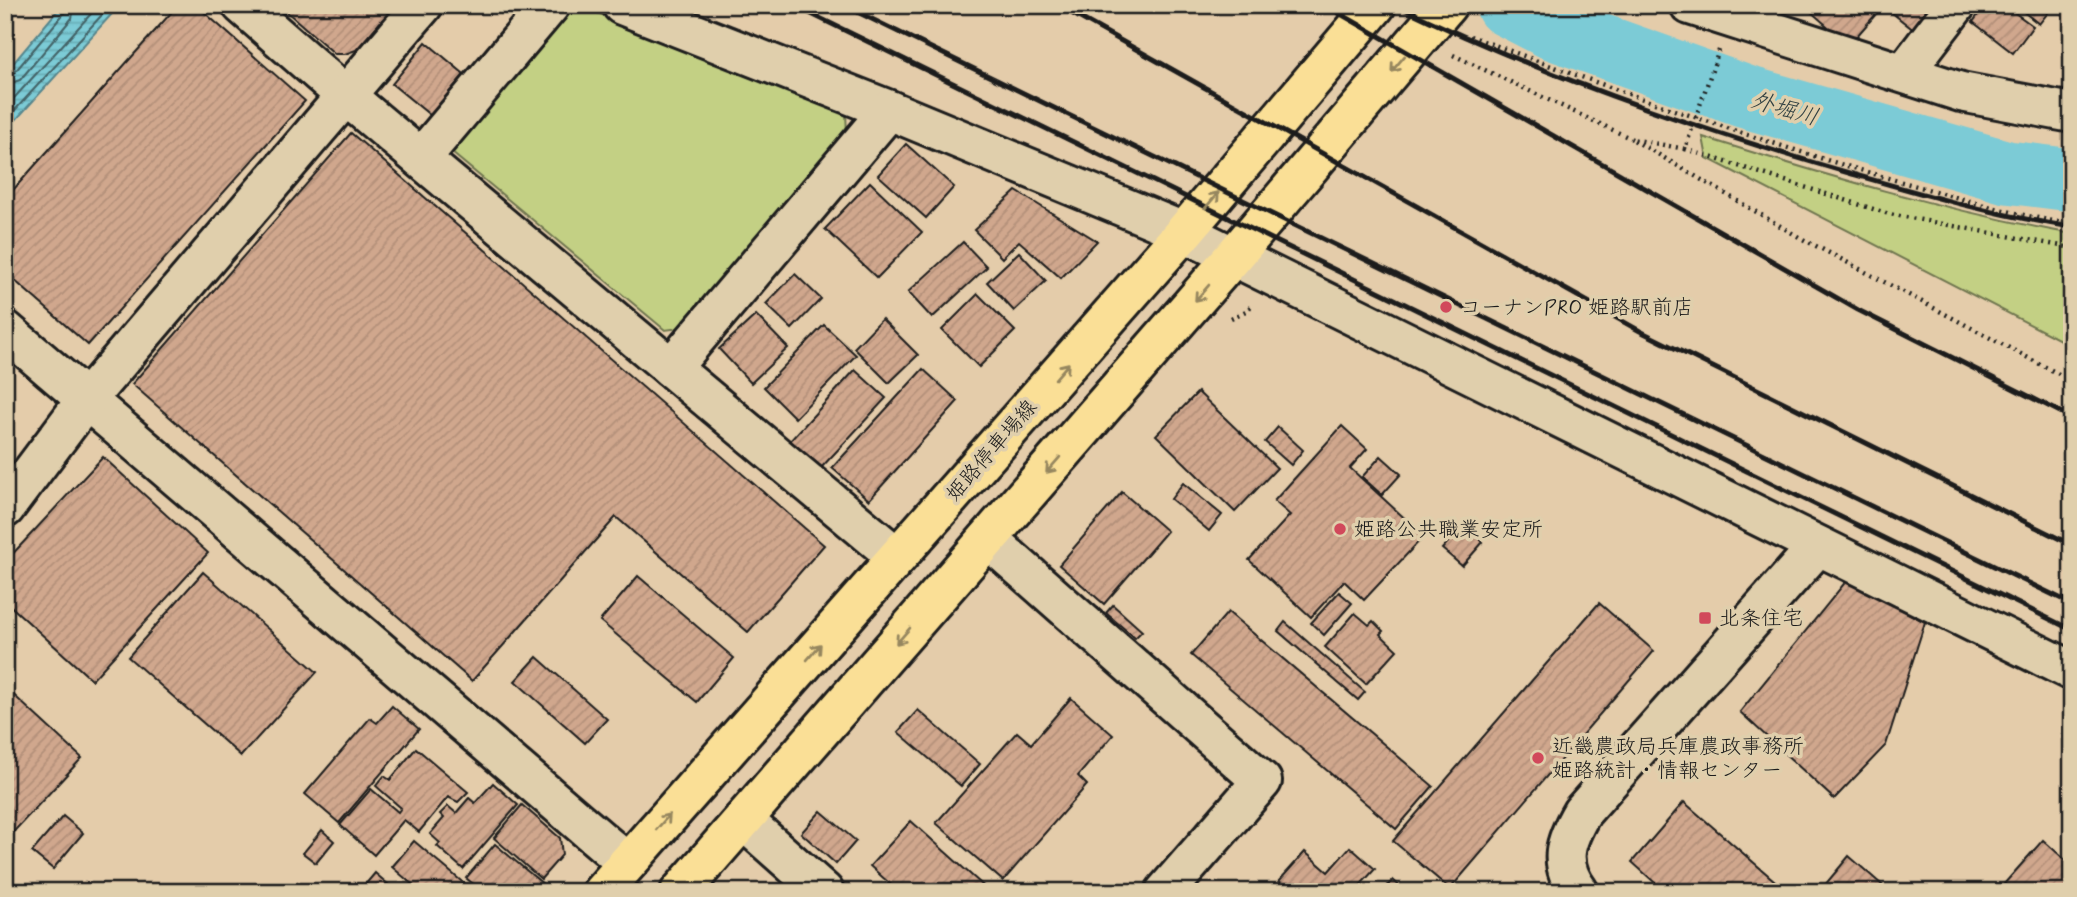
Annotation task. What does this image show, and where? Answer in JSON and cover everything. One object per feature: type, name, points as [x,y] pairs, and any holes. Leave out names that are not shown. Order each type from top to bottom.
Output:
[{"type":"main road","name":"姫路停車場線","points":[[602,892],[1184,232],[1376,5]]},
{"type":"main road","points":[[680,892],[1233,257],[1452,17]]},
{"type":"street","points":[[242,5],[346,96],[897,557]]},
{"type":"street","points":[[5,508],[86,400],[423,5]]},
{"type":"street","points":[[421,158],[550,5]]},
{"type":"street","points":[[622,5],[889,110],[1184,232],[2072,671]]},
{"type":"street","points":[[1690,5],[1732,21],[1961,92],[2072,113]]},
{"type":"street","points":[[1904,74],[1956,5]]},
{"type":"street","points":[[671,368],[889,110]]},
{"type":"street","points":[[5,330],[626,863]]},
{"type":"street","points":[[988,539],[1262,781],[1165,892]]},
{"type":"street","points":[[1579,892],[1571,882],[1565,858],[1567,838],[1582,812],[1818,545]]},
{"type":"street","points":[[743,820],[824,892]]},
{"type":"path","points":[[1452,17],[1694,118],[1832,162],[1964,198],[2072,223]]},
{"type":"path","points":[[1685,149],[1694,118],[1732,21]]},
{"type":"path","points":[[1449,53],[1632,139],[1799,237],[2072,381]]},
{"type":"path","points":[[1632,139],[1685,149],[1889,214],[2072,248]]},
{"type":"green space","points":[[580,6],[846,112],[847,135],[687,327],[665,330],[451,152],[566,7]]},
{"type":"green space","points":[[1703,137],[1886,191],[2072,234],[2072,346],[1707,158]]},
{"type":"water","points":[[62,5],[120,5],[5,132],[5,73]]},
{"type":"building","points":[[178,5],[196,5],[305,101],[88,345],[5,272],[5,199]]},
{"type":"building","points":[[279,5],[395,5],[356,50],[335,54]]},
{"type":"building","points":[[1815,5],[1884,5],[1849,45],[1810,11]]},
{"type":"building","points":[[1888,5],[1937,5],[1915,31],[1886,8]]},
{"type":"building","points":[[1985,5],[2004,5],[2033,26],[2013,53],[1973,22]]},
{"type":"building","points":[[2015,5],[2054,5],[2039,24]]},
{"type":"building","points":[[426,42],[470,79],[436,120],[392,84]]},
{"type":"building","points":[[351,133],[824,545],[748,632],[616,517],[472,681],[132,384]]},
{"type":"building","points":[[906,144],[954,187],[926,218],[878,175]]},
{"type":"building","points":[[870,182],[922,232],[877,278],[825,229]]},
{"type":"building","points":[[1016,191],[1097,241],[1061,278],[1019,241],[1002,258],[974,230]]},
{"type":"building","points":[[963,242],[987,267],[932,318],[908,292]]},
{"type":"building","points":[[1019,252],[1046,281],[1014,311],[987,282]]},
{"type":"building","points":[[795,274],[821,299],[792,329],[766,304]]},
{"type":"building","points":[[978,294],[1015,331],[979,367],[942,330]]},
{"type":"building","points":[[756,315],[788,348],[751,383],[719,349]]},
{"type":"building","points":[[882,319],[918,355],[889,383],[854,348]]},
{"type":"building","points":[[824,325],[856,355],[795,418],[764,387]]},
{"type":"building","points":[[923,369],[958,401],[869,500],[832,468]]},
{"type":"building","points":[[855,370],[886,398],[820,469],[789,442]]},
{"type":"building","points":[[1198,392],[1277,468],[1235,512],[1156,435]]},
{"type":"building","points":[[1342,426],[1367,449],[1350,468],[1424,536],[1364,600],[1344,581],[1311,617],[1249,560],[1290,515],[1274,501]]},
{"type":"building","points":[[1278,427],[1303,450],[1291,465],[1265,442]]},
{"type":"building","points":[[1381,456],[1401,474],[1382,495],[1362,477]]},
{"type":"building","points":[[103,457],[208,553],[92,680],[5,601],[5,562]]},
{"type":"building","points":[[1183,483],[1222,515],[1209,531],[1171,499]]},
{"type":"building","points":[[1122,492],[1167,531],[1104,604],[1059,565]]},
{"type":"building","points":[[1463,525],[1483,542],[1462,566],[1442,549]]},
{"type":"building","points":[[203,572],[317,672],[241,756],[128,657]]},
{"type":"building","points":[[638,576],[734,658],[697,702],[600,621]]},
{"type":"building","points":[[1847,580],[1925,622],[1886,745],[1834,799],[1740,712]]},
{"type":"building","points":[[1339,592],[1352,603],[1324,635],[1311,623]]},
{"type":"building","points":[[1599,603],[1654,651],[1450,889],[1393,841]]},
{"type":"building","points":[[1113,605],[1142,631],[1135,638],[1106,613]]},
{"type":"building","points":[[1228,612],[1433,786],[1396,829],[1191,655]]},
{"type":"building","points":[[1355,613],[1369,625],[1373,621],[1383,631],[1380,634],[1397,650],[1366,684],[1325,647]]},
{"type":"building","points":[[1285,622],[1365,692],[1358,700],[1278,631]]},
{"type":"building","points":[[537,657],[607,719],[585,743],[515,681]]},
{"type":"building","points":[[5,687],[82,758],[5,841]]},
{"type":"building","points":[[1071,698],[1113,735],[1078,776],[1087,785],[1003,881],[936,823],[1017,732],[1031,744]]},
{"type":"building","points":[[392,706],[419,729],[339,823],[305,794],[370,718],[377,723]]},
{"type":"building","points":[[918,710],[980,764],[961,786],[898,732]]},
{"type":"building","points":[[416,748],[468,792],[458,802],[448,797],[419,832],[404,820],[374,855],[340,825],[371,789],[398,812],[401,808],[376,786],[384,776],[390,780]]},
{"type":"building","points":[[493,783],[518,805],[463,869],[437,846],[440,843],[430,834],[444,818],[440,814],[448,806],[456,813],[469,798],[475,803]]},
{"type":"building","points":[[1684,802],[1783,888],[1780,892],[1665,892],[1632,862]]},
{"type":"building","points":[[522,805],[560,838],[562,855],[541,879],[494,838]]},
{"type":"building","points":[[821,811],[856,841],[836,864],[801,833]]},
{"type":"building","points":[[63,816],[83,833],[53,869],[32,852]]},
{"type":"building","points":[[911,821],[990,892],[899,892],[870,866]]},
{"type":"building","points":[[322,830],[334,841],[316,863],[303,853]]},
{"type":"building","points":[[2043,840],[2072,866],[2072,892],[2013,892],[2004,884]]},
{"type":"building","points":[[414,841],[474,892],[421,892],[392,867]]},
{"type":"building","points":[[495,844],[544,885],[539,892],[483,892],[466,878]]},
{"type":"building","points":[[1350,847],[1375,869],[1354,892],[1292,892],[1279,881],[1305,852],[1328,872]]},
{"type":"building","points":[[1849,856],[1890,892],[1819,892]]},
{"type":"building","points":[[375,873],[397,892],[359,892]]},
{"type":"building","points":[[1393,880],[1406,892],[1382,892]]},
{"type":"waterway","name":"外堀川","points":[[1507,5],[1552,28],[1746,97],[2007,172],[2072,180]]},
{"type":"railway","points":[[793,5],[2072,630]]},
{"type":"railway","points":[[843,5],[2072,604]]},
{"type":"railway","points":[[1057,5],[1640,331],[2072,545]]},
{"type":"railway","points":[[1325,5],[1858,310],[2072,418]]},
{"type":"railway","points":[[1396,5],[1506,55],[1676,119],[1849,173],[1960,204],[2072,227]]},
{"type":"place","name":"コーナンPRO 姫路駅前店","points":[[1446,307]]},
{"type":"place","name":"姫路公共職業安定所","points":[[1340,529]]},
{"type":"place","name":"北条住宅","points":[[1705,618]]},
{"type":"place","name":"近畿農政局兵庫農政事務所 姫路統計・情報センター","points":[[1538,758]]}]
